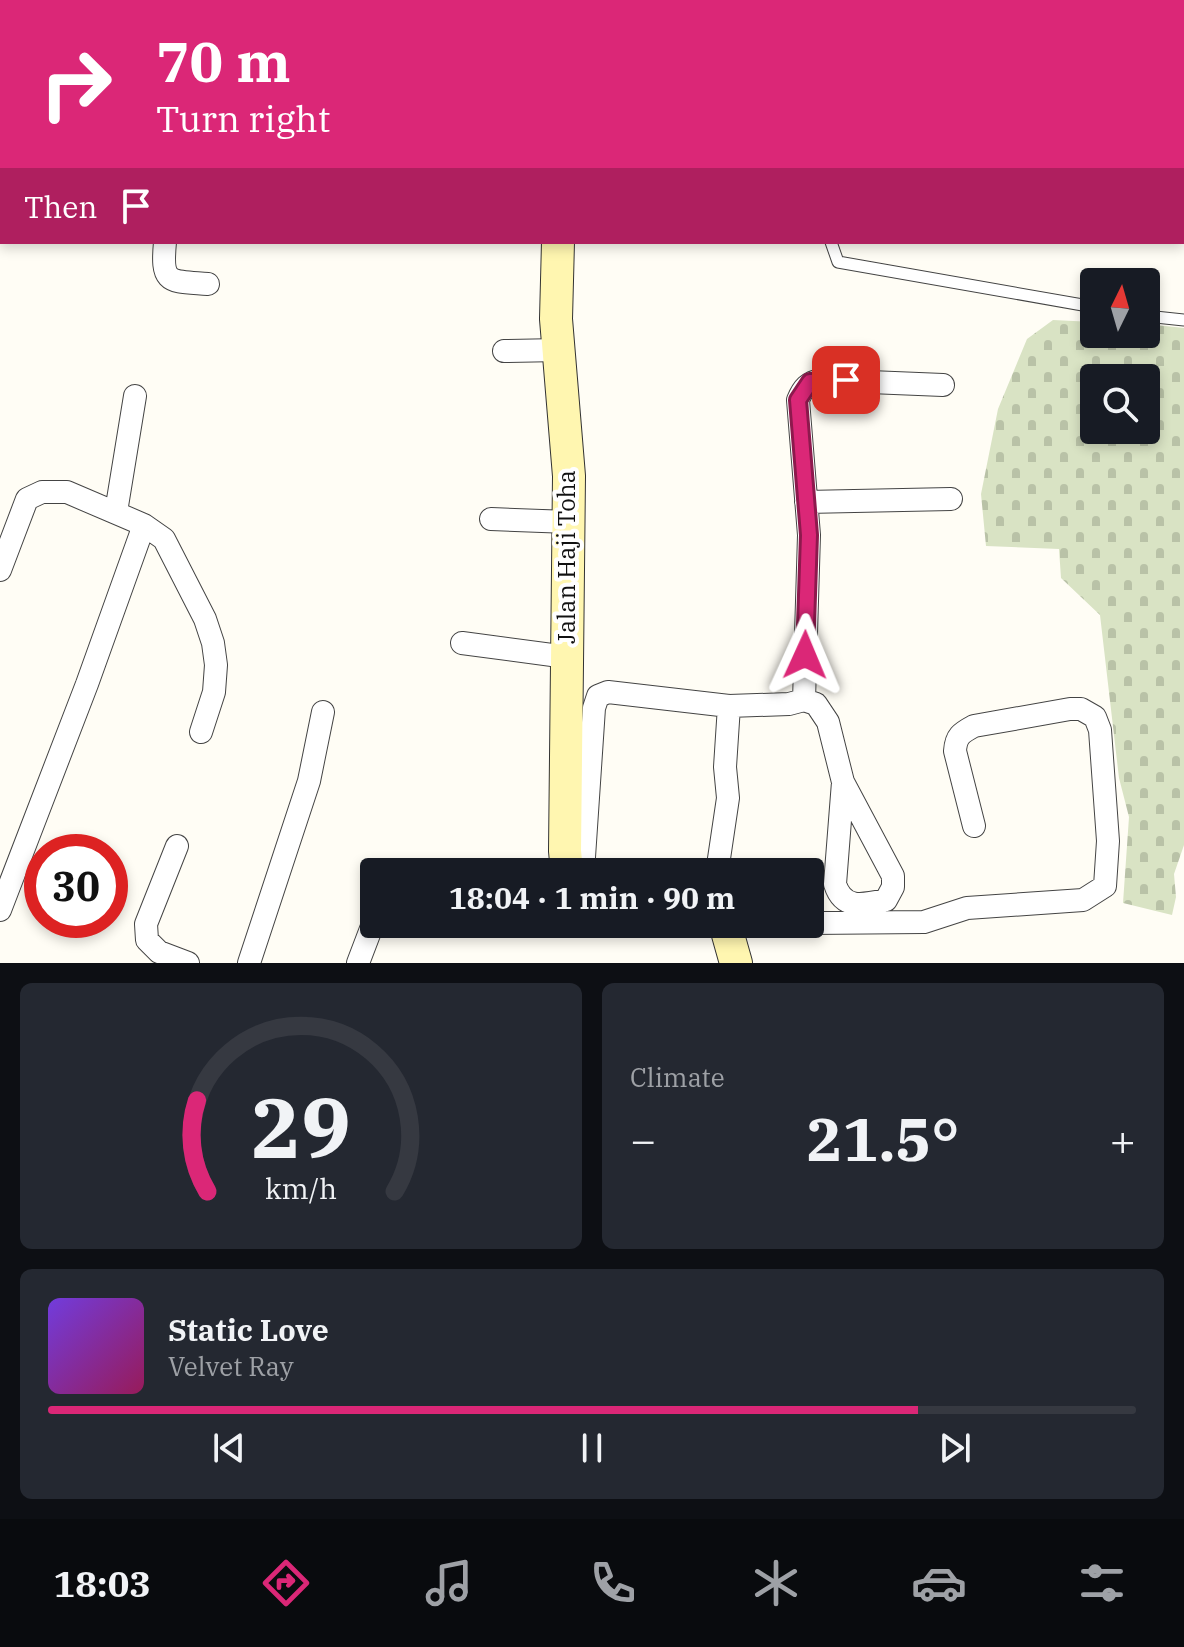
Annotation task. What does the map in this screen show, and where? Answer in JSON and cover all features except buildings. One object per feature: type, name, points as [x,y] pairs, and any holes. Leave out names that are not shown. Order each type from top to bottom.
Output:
[{"type":"street","points":[[165,244],[163,267],[166,275],[174,281],[208,284]]},
{"type":"street","name":"Jalan Haji Toha","points":[[558,244],[556,319],[569,476],[567,858]]},
{"type":"street","points":[[504,351],[559,350]]},
{"type":"street","points":[[804,700],[809,535],[798,400],[810,382],[871,380],[943,385]]},
{"type":"street","points":[[116,512],[135,396]]},
{"type":"street","points":[[0,570],[27,499],[34,494],[56,490],[67,492],[144,525],[164,539],[205,619],[213,643],[216,665],[214,692],[201,732]]},
{"type":"street","points":[[806,502],[951,499]]},
{"type":"street","points":[[491,519],[569,522]]},
{"type":"street","points":[[0,910],[144,525]]},
{"type":"street","points":[[462,643],[567,657]]},
{"type":"street","points":[[584,858],[594,708],[598,696],[608,692],[729,706],[789,704],[804,700],[816,704],[828,722],[843,782],[893,876],[893,887],[886,900],[864,905],[851,904],[839,895],[835,884],[843,782]]},
{"type":"street","points":[[719,858],[728,798],[725,767],[729,706]]},
{"type":"street","points":[[824,923],[924,922],[967,908],[1083,900],[1105,886],[1108,841],[1100,730],[1095,717],[1081,709],[974,726],[961,733],[955,741],[955,751],[974,826]]},
{"type":"street","points":[[249,963],[309,781],[323,712]]},
{"type":"street","points":[[177,846],[146,924],[147,940],[159,952],[188,963]]},
{"type":"street","points":[[358,963],[368,938]]},
{"type":"street","points":[[729,938],[736,963]]},
{"type":"lane","points":[[832,244],[838,262],[1080,305]]},
{"type":"lane","points":[[1160,318],[1184,320]]},
{"type":"green space","points":[[1053,320],[1080,321],[1080,348],[1160,348],[1160,325],[1184,328],[1184,845],[1174,874],[1176,897],[1172,915],[1123,903],[1129,817],[1119,778],[1100,615],[1061,578],[1059,549],[986,546],[981,494],[998,409],[1027,339]]},
{"type":"route","points":[[805,655],[809,535],[798,400],[810,382],[846,380]]}]
